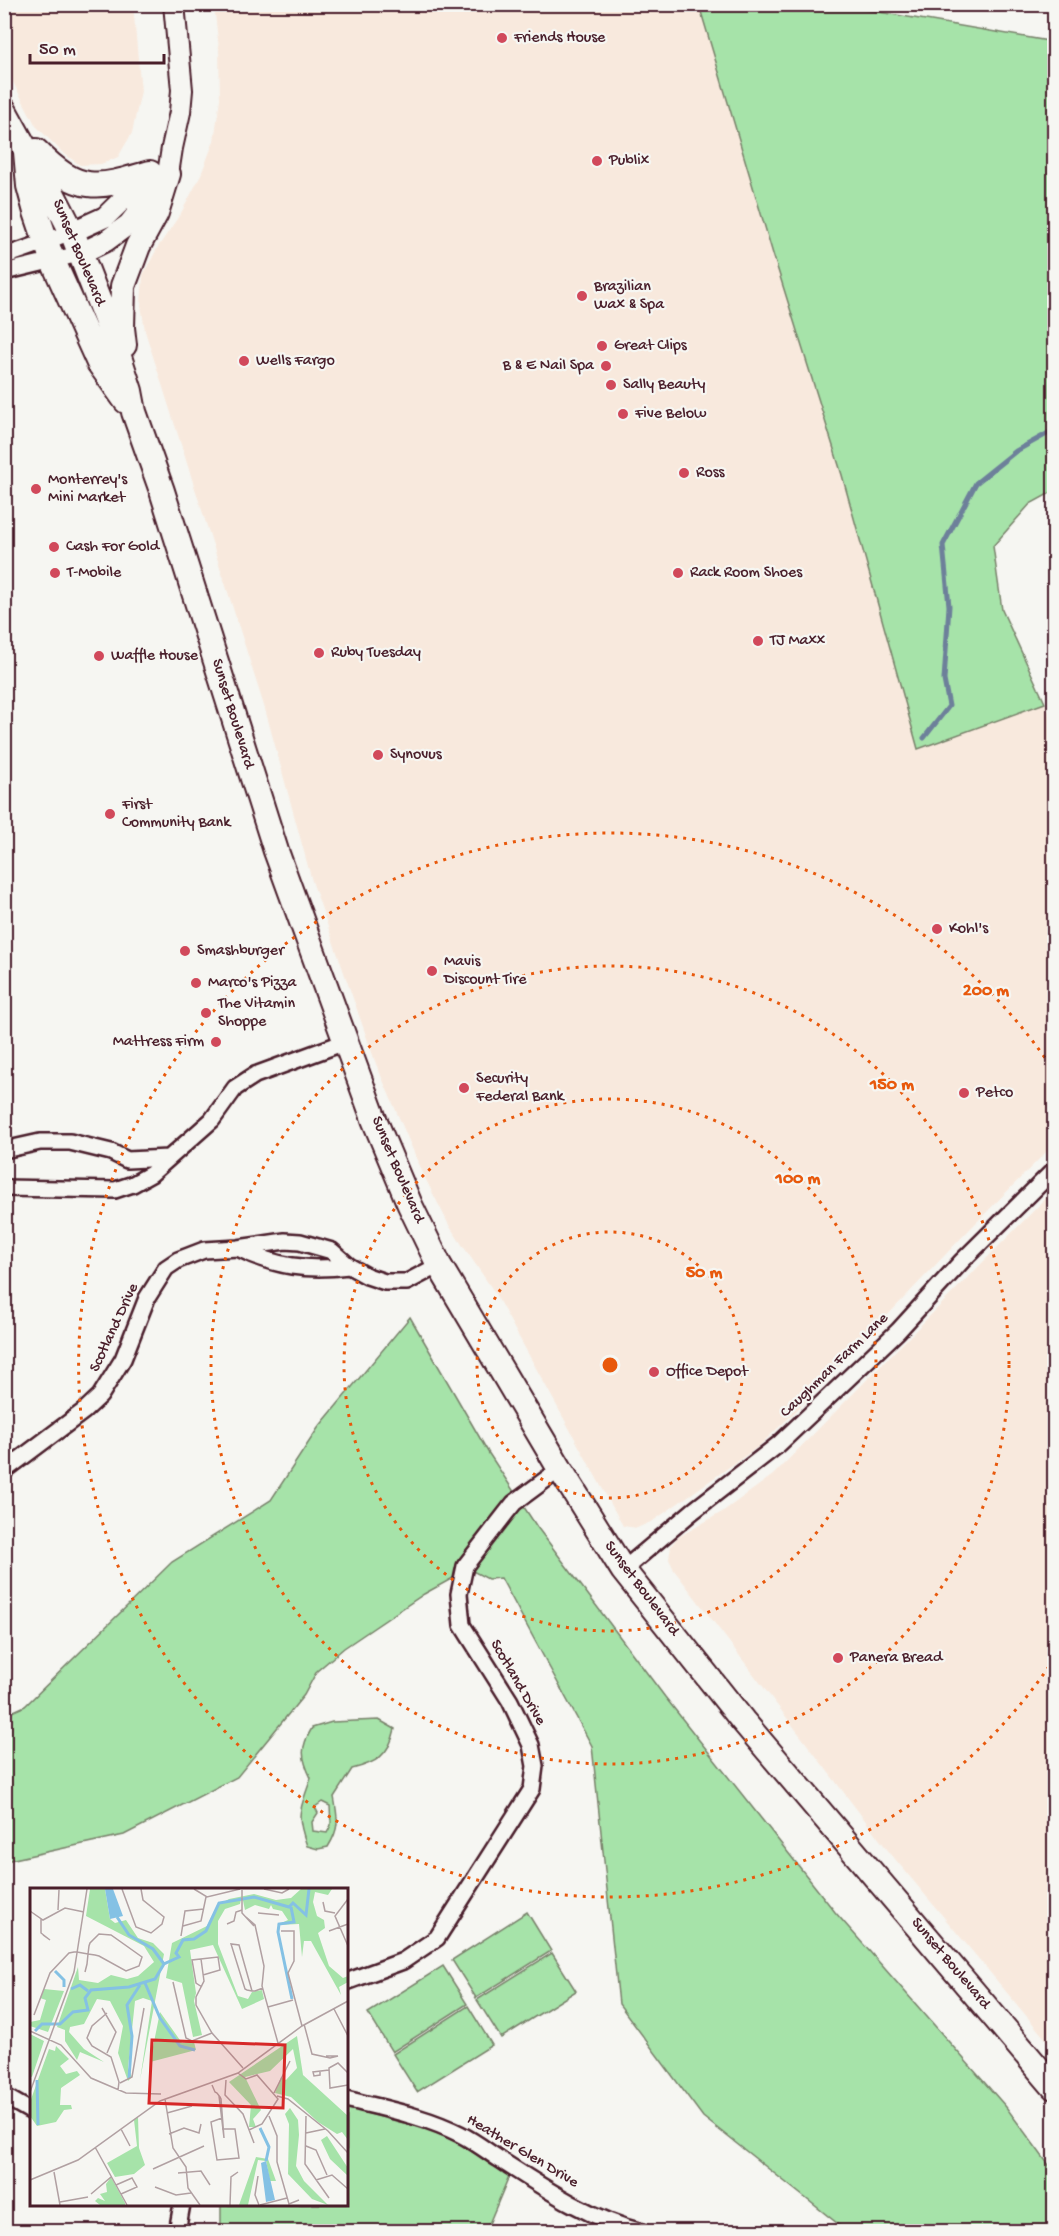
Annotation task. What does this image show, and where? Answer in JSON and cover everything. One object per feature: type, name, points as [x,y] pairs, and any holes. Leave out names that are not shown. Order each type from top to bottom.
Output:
[{"type":"main road","name":"Sunset Boulevard","points":[[4,110],[44,177],[75,243],[112,335],[272,841],[345,1042],[410,1204],[440,1265],[560,1469],[623,1570],[743,1721],[1054,2087]]},
{"type":"main road","points":[[21,141],[74,181],[89,186],[159,174],[156,213],[138,246],[123,285],[122,328],[132,402]]},
{"type":"main road","points":[[21,141],[29,186],[49,250],[99,363],[132,402]]},
{"type":"street","points":[[4,272],[49,250],[75,243],[159,174],[172,148],[182,90],[174,4]]},
{"type":"street","points":[[4,256],[32,248],[49,250],[75,243]]},
{"type":"street","points":[[4,1188],[115,1190],[133,1184],[150,1174],[212,1120],[235,1088],[255,1076],[345,1042]]},
{"type":"street","points":[[4,1150],[40,1142],[70,1142],[111,1152],[127,1160],[168,1158]]},
{"type":"street","name":"Caughman Farm Lane","points":[[623,1570],[693,1511],[779,1444],[898,1331],[962,1261],[1054,1170]]},
{"type":"street","name":"Scotland Drive","points":[[4,1471],[84,1411],[100,1396],[123,1359],[147,1298],[166,1268],[178,1260],[204,1250],[238,1248],[270,1242],[300,1242],[332,1251],[349,1266],[367,1276],[385,1282],[407,1282],[440,1265]]},
{"type":"street","name":"Scotland Drive","points":[[238,1248],[256,1257],[288,1267],[321,1269],[349,1266]]},
{"type":"street","name":"Scotland Drive","points":[[348,1981],[403,1961],[437,1938],[531,1789],[535,1766],[531,1745],[510,1701],[462,1625],[459,1594],[465,1566],[514,1503],[560,1469]]},
{"type":"street","points":[[4,2096],[30,2111]]},
{"type":"street","name":"Heather Glen Drive","points":[[348,2100],[427,2120],[462,2135],[554,2194],[588,2212],[642,2232]]},
{"type":"street","points":[[177,2232],[182,2206]]},
{"type":"shaded area","points":[[4,5],[133,5],[141,91],[132,133],[118,157],[101,164],[80,165],[62,152],[36,126],[5,67]]},
{"type":"shaded area","points":[[214,5],[699,5],[842,475],[918,749],[1045,703],[1054,724],[1054,1144],[799,1408],[759,1446],[653,1521],[637,1528],[623,1526],[493,1290],[450,1227],[424,1176],[376,1064],[312,881],[265,709],[145,331],[141,305],[143,275],[158,247],[181,213],[200,177],[214,141],[220,99],[219,49]]},
{"type":"shaded area","points":[[1054,1190],[1054,2049],[890,1853],[674,1570],[669,1559],[671,1546],[677,1538],[722,1512],[773,1475]]},
{"type":"green space","points":[[699,5],[838,5],[1054,42],[1054,491],[1030,504],[993,546],[1002,610],[1045,703],[918,749],[842,475]]},
{"type":"green space","points":[[410,1317],[488,1452],[537,1527],[665,1697],[835,1912],[1006,2107],[1054,2172],[1054,2231],[847,2231],[703,2117],[619,2004],[592,1746],[501,1578],[488,1579],[469,1569],[424,1594],[344,1648],[317,1671],[304,1695],[237,1777],[124,1835],[5,1861],[5,1715],[25,1706],[172,1562],[271,1500],[318,1428]]},
{"type":"green space","points":[[379,1720],[395,1729],[385,1752],[375,1761],[352,1769],[334,1797],[337,1817],[335,1834],[328,1847],[318,1849],[307,1846],[301,1826],[300,1812],[311,1778],[303,1753],[305,1741],[312,1728],[332,1722]],"holes":[[[322,1802],[330,1806],[331,1825],[327,1833],[313,1831],[312,1822],[318,1813],[315,1807]]]},
{"type":"green space","points":[[527,1912],[551,1951],[476,1998],[452,1960]]},
{"type":"green space","points":[[552,1953],[576,1991],[501,2038],[477,2000]]},
{"type":"green space","points":[[443,1966],[467,2004],[392,2052],[368,2013]]},
{"type":"green space","points":[[468,2006],[492,2045],[417,2092],[393,2054]]},
{"type":"green space","points":[[348,2108],[427,2129],[459,2143],[509,2176],[486,2231],[221,2231],[221,2206],[348,2206]]},
{"type":"waterway","points":[[924,738],[949,706],[944,680],[949,606],[943,545],[976,483],[1016,451],[1054,430]]},
{"type":"place","name":"Friends House","points":[[502,38]]},
{"type":"place","name":"Publix","points":[[597,161]]},
{"type":"place","name":"Brazilian Wax & Spa","points":[[582,296]]},
{"type":"place","name":"Great Clips","points":[[602,346]]},
{"type":"place","name":"Wells Fargo","points":[[244,361]]},
{"type":"place","name":"B & E Nail Spa","points":[[606,366]]},
{"type":"place","name":"Sally Beauty","points":[[611,385]]},
{"type":"place","name":"Five Below","points":[[623,414]]},
{"type":"place","name":"Ross","points":[[684,473]]},
{"type":"place","name":"Monterrey's Mini Market","points":[[36,489]]},
{"type":"place","name":"Cash For Gold","points":[[54,547]]},
{"type":"place","name":"T-Mobile","points":[[55,573]]},
{"type":"place","name":"Rack Room Shoes","points":[[678,573]]},
{"type":"place","name":"TJ Maxx","points":[[758,641]]},
{"type":"place","name":"Ruby Tuesday","points":[[319,653]]},
{"type":"place","name":"Waffle House","points":[[99,656]]},
{"type":"place","name":"Synovus","points":[[378,755]]},
{"type":"place","name":"First Community Bank","points":[[110,814]]},
{"type":"place","name":"Kohl's","points":[[937,929]]},
{"type":"place","name":"Smashburger","points":[[185,951]]},
{"type":"place","name":"Mavis Discount Tire","points":[[432,971]]},
{"type":"place","name":"Marco's Pizza","points":[[196,983]]},
{"type":"place","name":"The Vitamin Shoppe","points":[[206,1013]]},
{"type":"place","name":"Mattress Firm","points":[[216,1042]]},
{"type":"place","name":"Security Federal Bank","points":[[464,1088]]},
{"type":"place","name":"Petco","points":[[964,1093]]},
{"type":"place","name":"Office Depot","points":[[654,1372]]},
{"type":"place","name":"Panera Bread","points":[[838,1658]]}]
